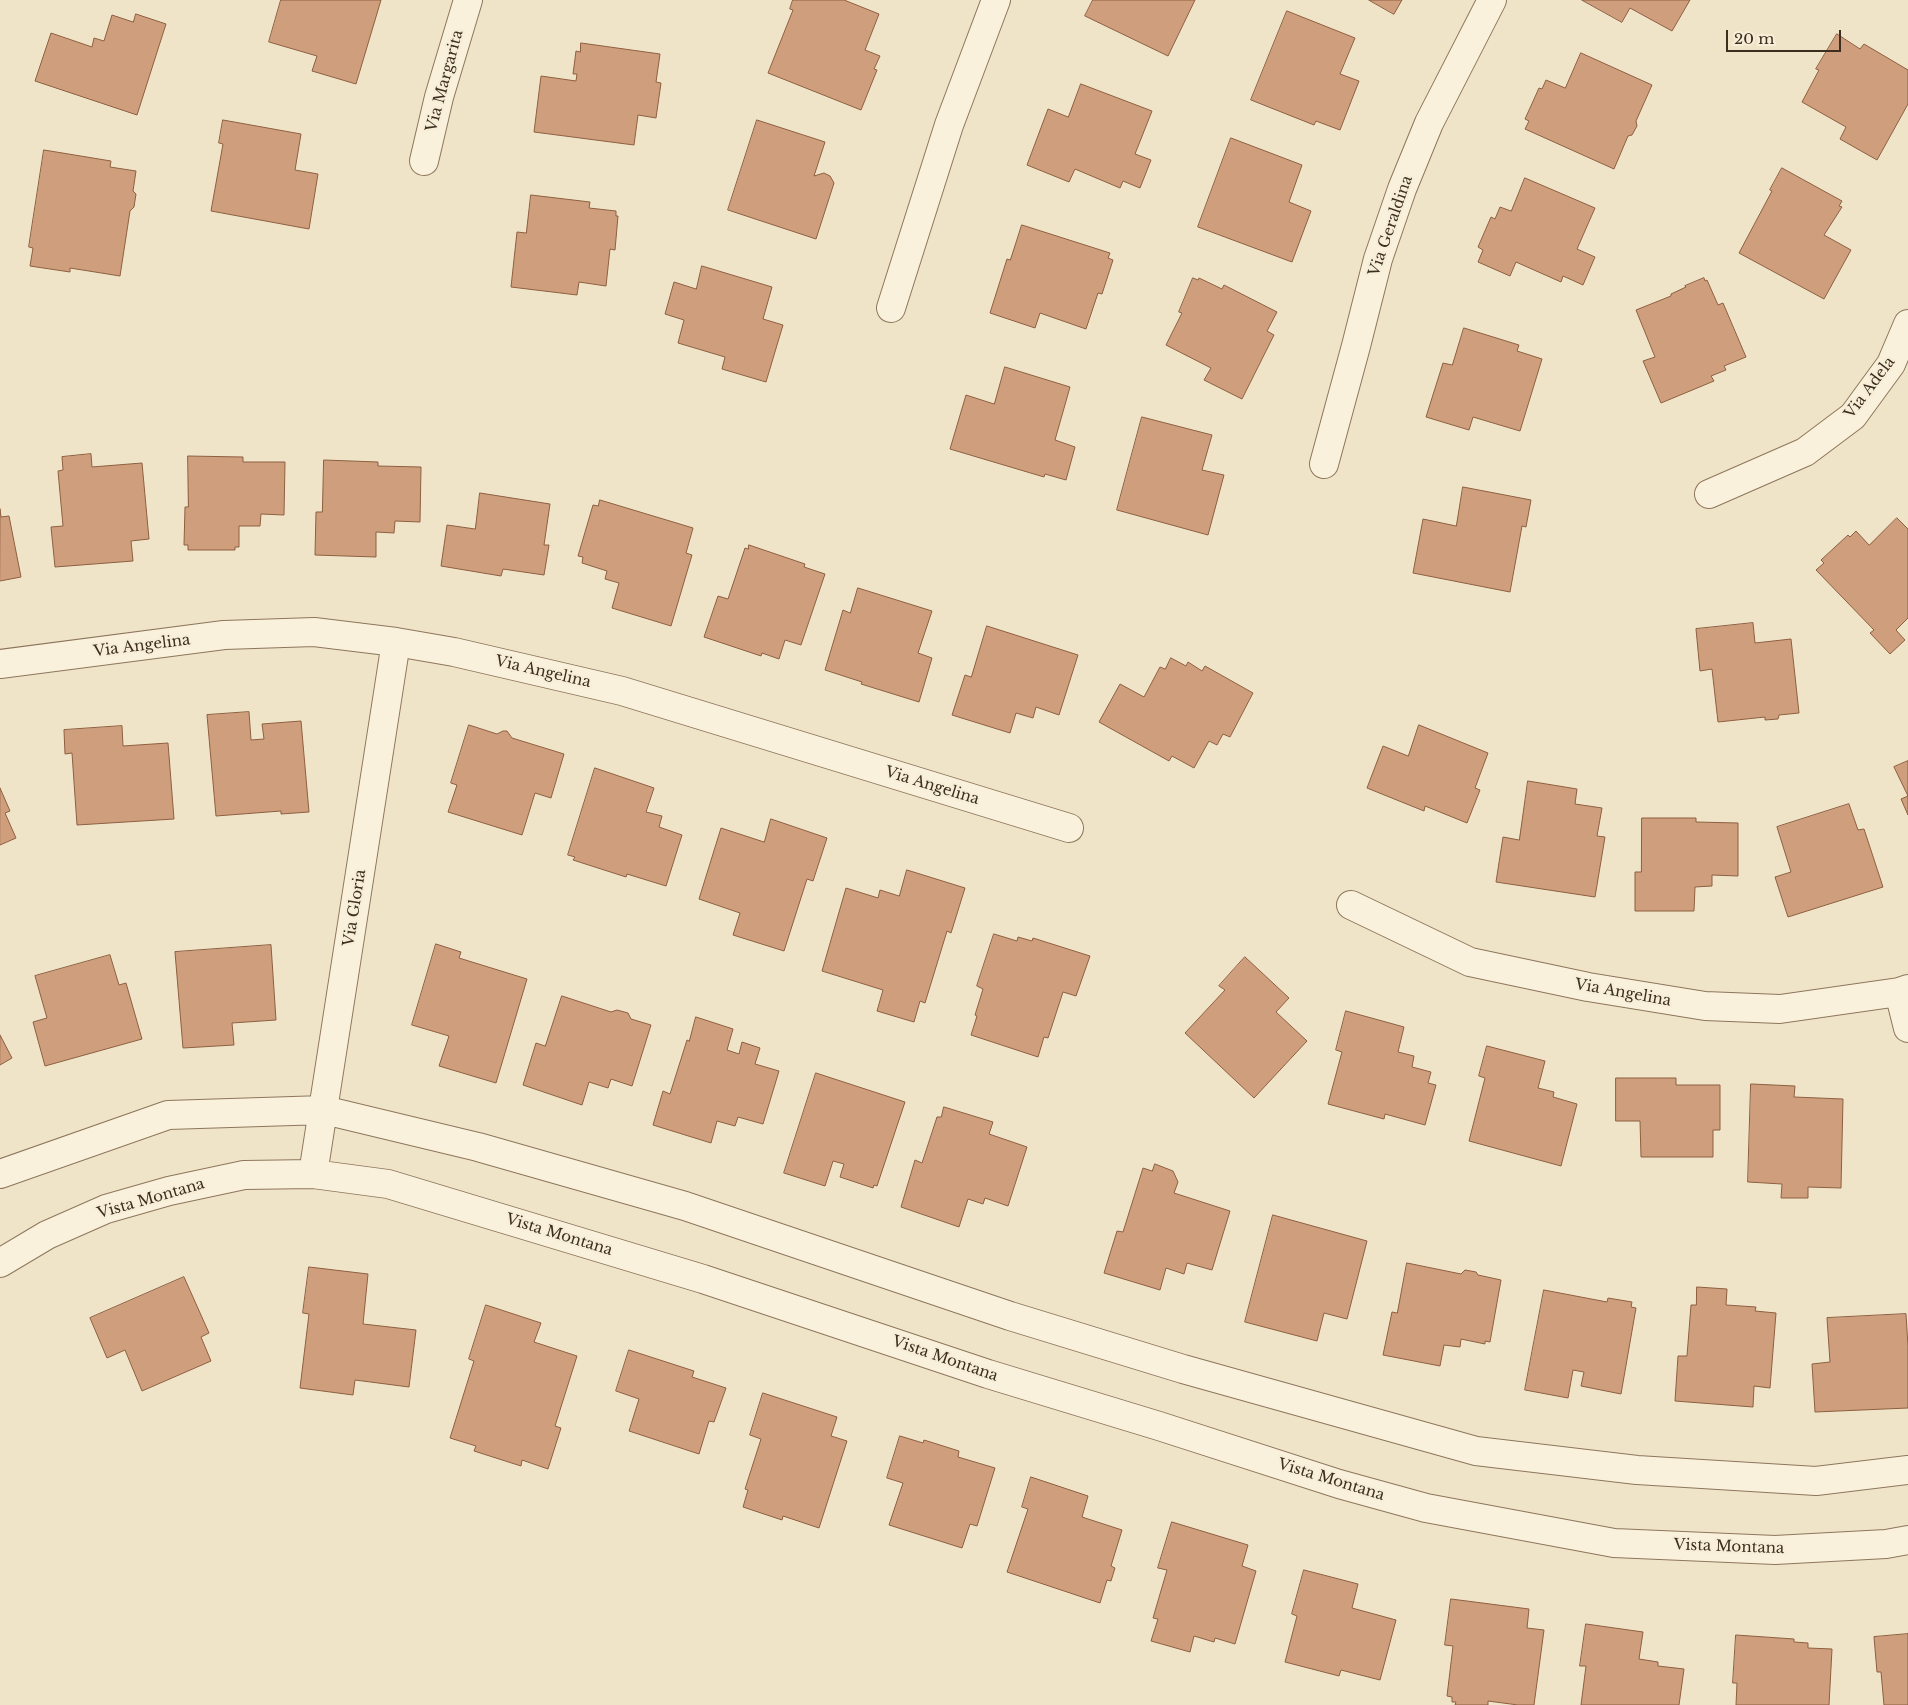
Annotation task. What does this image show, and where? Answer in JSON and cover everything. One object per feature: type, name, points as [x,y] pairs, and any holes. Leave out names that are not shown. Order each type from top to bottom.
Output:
[{"type":"street","name":"Via Margarita","points":[[424,162],[439,97],[468,0]]},
{"type":"street","points":[[891,308],[949,125],[996,0]]},
{"type":"street","name":"Via Geraldina","points":[[1324,464],[1378,259],[1402,189],[1429,123],[1492,0]]},
{"type":"street","name":"Via Adela","points":[[1709,494],[1805,452],[1853,416],[1891,364],[1908,324]]},
{"type":"street","name":"Via Angelina","points":[[0,664],[224,636],[314,632],[396,642],[454,652],[622,691],[1069,828]]},
{"type":"street","name":"Via Gloria","points":[[313,1174],[396,642]]},
{"type":"street","name":"Via Angelina","points":[[1352,905],[1470,962],[1588,987],[1695,1005],[1780,1009],[1903,990]]},
{"type":"street","points":[[1903,990],[1908,1028]]},
{"type":"street","points":[[0,1174],[168,1115],[324,1110],[478,1147],[685,1206],[1010,1316],[1183,1369],[1476,1450],[1637,1470],[1816,1481],[1908,1470]]},
{"type":"street","name":"Vista Montana","points":[[0,1263],[47,1234],[106,1209],[169,1191],[244,1175],[313,1174],[388,1184],[703,1279],[988,1374],[1159,1426],[1339,1484],[1426,1508],[1614,1543],[1775,1550],[1886,1544],[1908,1540]]},
{"type":"building","points":[[281,0],[381,0],[356,84],[312,71],[317,56],[269,42]]},
{"type":"building","points":[[793,0],[844,0],[879,14],[865,50],[880,56],[874,69],[877,70],[861,110],[768,73],[793,10],[790,9]]},
{"type":"building","points":[[1093,0],[1195,0],[1168,56],[1085,16]]},
{"type":"building","points":[[1369,0],[1402,0],[1394,14]]},
{"type":"building","points":[[1582,0],[1690,0],[1672,31],[1630,8],[1622,22]]},
{"type":"building","points":[[1287,11],[1355,38],[1340,74],[1359,81],[1340,130],[1316,121],[1314,125],[1251,100]]},
{"type":"building","points":[[136,14],[166,24],[137,115],[35,81],[51,33],[92,47],[94,38],[104,41],[112,15],[133,22]]},
{"type":"building","points":[[1837,34],[1860,49],[1864,44],[1908,70],[1908,104],[1877,160],[1840,139],[1846,127],[1802,102],[1819,70],[1816,69]]},
{"type":"building","points":[[581,43],[660,54],[656,82],[661,83],[656,118],[638,115],[634,145],[534,132],[541,76],[576,81],[577,74],[573,74],[576,51],[580,52]]},
{"type":"building","points":[[1581,53],[1652,85],[1636,121],[1637,126],[1632,135],[1628,136],[1614,169],[1525,129],[1529,121],[1525,119],[1539,88],[1542,89],[1546,80],[1565,88]]},
{"type":"building","points":[[1081,84],[1152,111],[1135,154],[1151,160],[1140,188],[1123,181],[1120,188],[1075,169],[1069,182],[1027,165],[1048,109],[1068,117]]},
{"type":"building","points":[[223,120],[301,134],[295,170],[318,174],[309,229],[211,211],[223,144],[219,143]]},
{"type":"building","points":[[757,120],[825,142],[814,176],[824,173],[830,176],[834,183],[816,239],[728,210]]},
{"type":"building","points":[[1231,138],[1302,165],[1289,202],[1311,211],[1292,262],[1198,227]]},
{"type":"building","points":[[44,150],[111,161],[110,167],[136,171],[133,191],[136,194],[134,207],[130,211],[120,276],[70,268],[70,272],[30,266],[33,248],[29,247]]},
{"type":"building","points":[[1782,168],[1842,201],[1839,206],[1842,207],[1824,235],[1851,250],[1824,299],[1739,253]]},
{"type":"building","points":[[1525,178],[1595,208],[1577,249],[1595,257],[1583,285],[1563,276],[1561,282],[1516,262],[1510,276],[1478,262],[1483,250],[1478,247],[1491,217],[1495,219],[1500,207],[1511,211]]},
{"type":"building","points":[[531,195],[590,202],[589,208],[616,211],[616,216],[618,216],[615,250],[610,249],[606,286],[579,282],[577,295],[511,287],[517,232],[526,233]]},
{"type":"building","points":[[1022,225],[1110,253],[1108,258],[1113,260],[1102,294],[1098,293],[1086,329],[1040,313],[1035,328],[990,313],[1007,259],[1010,260]]},
{"type":"building","points":[[702,266],[772,287],[763,319],[783,325],[766,382],[722,369],[725,357],[678,343],[684,320],[665,314],[674,282],[696,289]]},
{"type":"building","points":[[1193,278],[1198,280],[1199,278],[1222,289],[1224,285],[1277,312],[1267,331],[1274,335],[1242,399],[1204,380],[1211,368],[1166,345],[1182,313],[1179,312]]},
{"type":"building","points":[[1704,278],[1705,281],[1707,280],[1718,305],[1723,303],[1746,357],[1724,366],[1726,370],[1711,376],[1714,381],[1661,403],[1643,361],[1655,357],[1636,310],[1671,296],[1671,294],[1685,286]]},
{"type":"building","points":[[1464,328],[1519,345],[1517,351],[1542,359],[1520,431],[1473,417],[1469,430],[1426,417],[1443,363],[1452,365]]},
{"type":"building","points":[[1005,367],[1070,387],[1055,440],[1075,447],[1066,480],[1045,474],[1044,477],[950,449],[966,395],[994,404]]},
{"type":"building","points":[[1142,417],[1212,435],[1202,470],[1224,475],[1208,535],[1117,510]]},
{"type":"building","points":[[91,454],[92,467],[142,463],[149,539],[131,541],[133,561],[55,567],[51,527],[63,526],[58,471],[63,470],[62,457]]},
{"type":"building","points":[[188,456],[243,457],[243,462],[285,462],[284,515],[261,514],[260,526],[239,526],[239,547],[235,547],[235,550],[188,550],[188,545],[184,545],[185,507],[188,507]]},
{"type":"building","points":[[324,460],[378,462],[378,466],[421,467],[420,522],[395,521],[394,533],[376,532],[376,557],[315,555],[316,512],[322,512]]},
{"type":"building","points":[[1463,487],[1531,500],[1526,527],[1522,526],[1510,592],[1413,573],[1423,519],[1456,526]]},
{"type":"building","points":[[480,493],[550,504],[544,545],[549,545],[544,575],[503,569],[501,576],[441,566],[447,525],[475,529]]},
{"type":"building","points":[[600,500],[693,528],[686,553],[692,555],[671,626],[612,608],[619,583],[605,579],[607,571],[582,563],[583,557],[578,556],[593,505],[598,506]]},
{"type":"building","points":[[0,509],[1,517],[9,516],[21,577],[0,581]]},
{"type":"building","points":[[1897,518],[1908,529],[1908,618],[1896,630],[1905,640],[1890,654],[1870,633],[1874,630],[1816,570],[1824,563],[1821,560],[1848,535],[1850,537],[1856,531],[1869,545]]},
{"type":"building","points":[[749,545],[805,564],[804,567],[825,574],[801,645],[785,640],[779,659],[762,653],[761,656],[704,637],[718,596],[728,599],[745,548],[748,549]]},
{"type":"building","points":[[858,588],[932,611],[918,653],[932,658],[919,702],[861,684],[862,682],[825,670],[843,610],[850,613]]},
{"type":"building","points":[[1753,623],[1755,643],[1791,639],[1799,713],[1779,715],[1778,719],[1765,720],[1765,717],[1718,722],[1712,669],[1700,671],[1696,629]]},
{"type":"building","points":[[987,626],[1078,655],[1059,715],[1036,707],[1033,718],[1016,713],[1010,733],[952,715],[965,675],[971,677]]},
{"type":"building","points":[[1171,658],[1186,666],[1188,662],[1202,671],[1205,666],[1253,693],[1230,737],[1223,734],[1217,745],[1209,741],[1194,768],[1172,756],[1169,761],[1099,722],[1120,684],[1144,697],[1160,667],[1165,669]]},
{"type":"building","points":[[249,712],[251,740],[264,739],[262,724],[301,721],[309,812],[281,814],[281,811],[216,816],[207,715]]},
{"type":"building","points":[[469,725],[497,734],[507,731],[512,738],[564,754],[551,798],[535,793],[522,835],[448,812],[457,785],[451,783]]},
{"type":"building","points":[[1419,725],[1488,753],[1475,788],[1480,790],[1467,823],[1425,806],[1424,811],[1367,788],[1383,746],[1408,756]]},
{"type":"building","points":[[122,726],[123,746],[168,743],[174,819],[77,825],[72,753],[65,754],[64,730]]},
{"type":"building","points":[[1908,761],[1908,796],[1894,767]]},
{"type":"building","points":[[595,768],[654,788],[646,812],[662,816],[659,827],[682,835],[666,886],[627,874],[626,877],[573,860],[575,857],[568,855]]},
{"type":"building","points":[[1528,781],[1577,789],[1575,804],[1602,808],[1597,836],[1605,837],[1595,897],[1496,882],[1503,837],[1519,840]]},
{"type":"building","points":[[0,788],[10,811],[5,813],[16,838],[0,845]]},
{"type":"building","points":[[1908,796],[1908,815],[1901,799]]},
{"type":"building","points":[[1849,804],[1858,830],[1864,829],[1883,887],[1788,917],[1775,877],[1791,872],[1777,827]]},
{"type":"building","points":[[1642,818],[1696,818],[1696,822],[1738,823],[1738,876],[1712,875],[1712,886],[1695,887],[1694,911],[1635,911],[1635,872],[1641,872]]},
{"type":"building","points":[[771,819],[827,838],[813,881],[807,879],[784,951],[733,935],[740,913],[699,899],[721,828],[764,842]]},
{"type":"building","points":[[907,870],[965,888],[951,933],[947,931],[925,1003],[920,1001],[914,1022],[877,1011],[883,990],[822,971],[846,888],[878,898],[880,890],[899,896]]},
{"type":"building","points":[[994,934],[1017,941],[1018,937],[1032,941],[1033,938],[1090,956],[1076,996],[1063,992],[1048,1038],[1044,1037],[1038,1057],[971,1035],[983,989],[977,986]]},
{"type":"building","points":[[436,944],[461,952],[459,958],[527,979],[496,1083],[439,1066],[449,1036],[412,1025]]},
{"type":"building","points":[[271,945],[276,1020],[232,1023],[234,1045],[183,1048],[175,952]]},
{"type":"building","points":[[110,955],[119,985],[126,983],[142,1039],[45,1066],[33,1022],[47,1018],[35,976]]},
{"type":"building","points":[[1245,957],[1289,998],[1276,1012],[1307,1041],[1254,1098],[1185,1033],[1225,990],[1219,986]]},
{"type":"building","points":[[562,996],[611,1012],[617,1010],[628,1013],[631,1019],[651,1025],[632,1086],[611,1079],[608,1088],[589,1082],[582,1105],[523,1085],[536,1043],[545,1046]]},
{"type":"building","points":[[1346,1011],[1404,1027],[1398,1052],[1414,1056],[1412,1067],[1431,1072],[1428,1083],[1436,1085],[1425,1125],[1385,1114],[1384,1119],[1328,1104],[1342,1052],[1336,1050]]},
{"type":"building","points":[[696,1017],[733,1029],[727,1050],[739,1054],[742,1042],[760,1048],[755,1064],[779,1071],[763,1124],[738,1117],[735,1126],[717,1121],[711,1143],[653,1125],[663,1091],[670,1094]]},
{"type":"building","points":[[0,1035],[12,1058],[0,1065]]},
{"type":"building","points":[[1487,1046],[1545,1061],[1538,1088],[1554,1092],[1553,1097],[1577,1104],[1561,1166],[1469,1141],[1485,1078],[1479,1076]]},
{"type":"building","points":[[816,1073],[905,1102],[877,1186],[874,1185],[873,1188],[840,1177],[844,1164],[833,1161],[825,1186],[784,1173]]},
{"type":"building","points":[[1616,1078],[1676,1078],[1676,1085],[1720,1085],[1720,1130],[1713,1130],[1713,1157],[1641,1157],[1640,1121],[1616,1121]]},
{"type":"building","points":[[1751,1084],[1795,1086],[1794,1097],[1843,1099],[1841,1188],[1808,1187],[1808,1198],[1781,1198],[1782,1184],[1748,1182]]},
{"type":"building","points":[[944,1107],[993,1122],[989,1134],[1027,1147],[1008,1206],[985,1198],[983,1204],[968,1199],[959,1227],[901,1207],[915,1160],[922,1163],[937,1117],[941,1117]]},
{"type":"building","points":[[1155,1164],[1173,1171],[1178,1182],[1174,1193],[1230,1211],[1212,1270],[1187,1263],[1184,1274],[1166,1268],[1160,1290],[1104,1273],[1117,1231],[1123,1232],[1143,1168],[1152,1171]]},
{"type":"building","points":[[1273,1215],[1367,1241],[1347,1319],[1324,1313],[1317,1341],[1245,1322]]},
{"type":"building","points":[[1407,1263],[1461,1274],[1465,1270],[1501,1280],[1490,1342],[1485,1341],[1485,1344],[1461,1339],[1460,1347],[1444,1345],[1440,1366],[1383,1355],[1392,1312],[1397,1313]]},
{"type":"building","points":[[309,1267],[368,1274],[363,1324],[416,1330],[409,1387],[355,1380],[353,1395],[300,1388],[309,1314],[303,1313]]},
{"type":"building","points":[[184,1277],[209,1333],[201,1337],[211,1361],[142,1391],[125,1350],[107,1358],[90,1318]]},
{"type":"building","points":[[1697,1287],[1727,1289],[1726,1305],[1756,1307],[1755,1311],[1776,1313],[1770,1388],[1754,1386],[1753,1407],[1675,1401],[1678,1356],[1687,1356],[1691,1305],[1696,1305]]},
{"type":"building","points":[[1544,1290],[1607,1302],[1608,1298],[1632,1302],[1631,1307],[1636,1308],[1621,1394],[1581,1386],[1584,1372],[1573,1370],[1568,1398],[1525,1390]]},
{"type":"building","points":[[486,1305],[541,1323],[534,1342],[577,1356],[555,1426],[561,1428],[548,1469],[522,1460],[521,1466],[474,1451],[476,1446],[450,1438],[474,1361],[469,1359]]},
{"type":"building","points":[[1906,1314],[1908,1408],[1815,1412],[1812,1364],[1830,1362],[1827,1318]]},
{"type":"building","points":[[629,1350],[694,1371],[692,1377],[726,1388],[714,1422],[709,1421],[699,1454],[629,1431],[639,1399],[616,1391]]},
{"type":"building","points":[[763,1393],[837,1417],[831,1436],[847,1441],[819,1528],[783,1516],[782,1520],[743,1507],[748,1490],[745,1489],[761,1439],[750,1435]]},
{"type":"building","points":[[900,1436],[923,1443],[924,1440],[959,1451],[958,1457],[995,1468],[977,1526],[970,1524],[962,1548],[889,1525],[903,1483],[887,1478]]},
{"type":"building","points":[[1031,1477],[1088,1496],[1082,1517],[1122,1530],[1111,1566],[1115,1568],[1111,1581],[1107,1580],[1100,1603],[1007,1572],[1028,1509],[1022,1507]]},
{"type":"building","points":[[1172,1522],[1248,1545],[1242,1566],[1256,1571],[1235,1644],[1215,1638],[1214,1642],[1194,1636],[1190,1652],[1151,1641],[1158,1619],[1153,1618],[1167,1570],[1158,1568]]},
{"type":"building","points":[[1304,1570],[1358,1584],[1352,1608],[1396,1620],[1380,1680],[1341,1670],[1339,1676],[1285,1662],[1297,1616],[1292,1614]]},
{"type":"building","points":[[1451,1599],[1529,1609],[1527,1628],[1544,1630],[1534,1705],[1488,1701],[1488,1705],[1455,1705],[1456,1702],[1452,1702],[1452,1697],[1447,1696],[1453,1646],[1445,1645]]},
{"type":"building","points":[[1586,1624],[1643,1632],[1639,1659],[1658,1662],[1658,1666],[1684,1669],[1679,1705],[1581,1705],[1586,1666],[1580,1666]]},
{"type":"building","points":[[1908,1634],[1908,1705],[1884,1705],[1881,1672],[1877,1672],[1874,1637]]},
{"type":"building","points":[[1736,1635],[1794,1639],[1794,1642],[1808,1643],[1808,1648],[1832,1649],[1829,1705],[1736,1705],[1737,1683],[1733,1683]]}]
